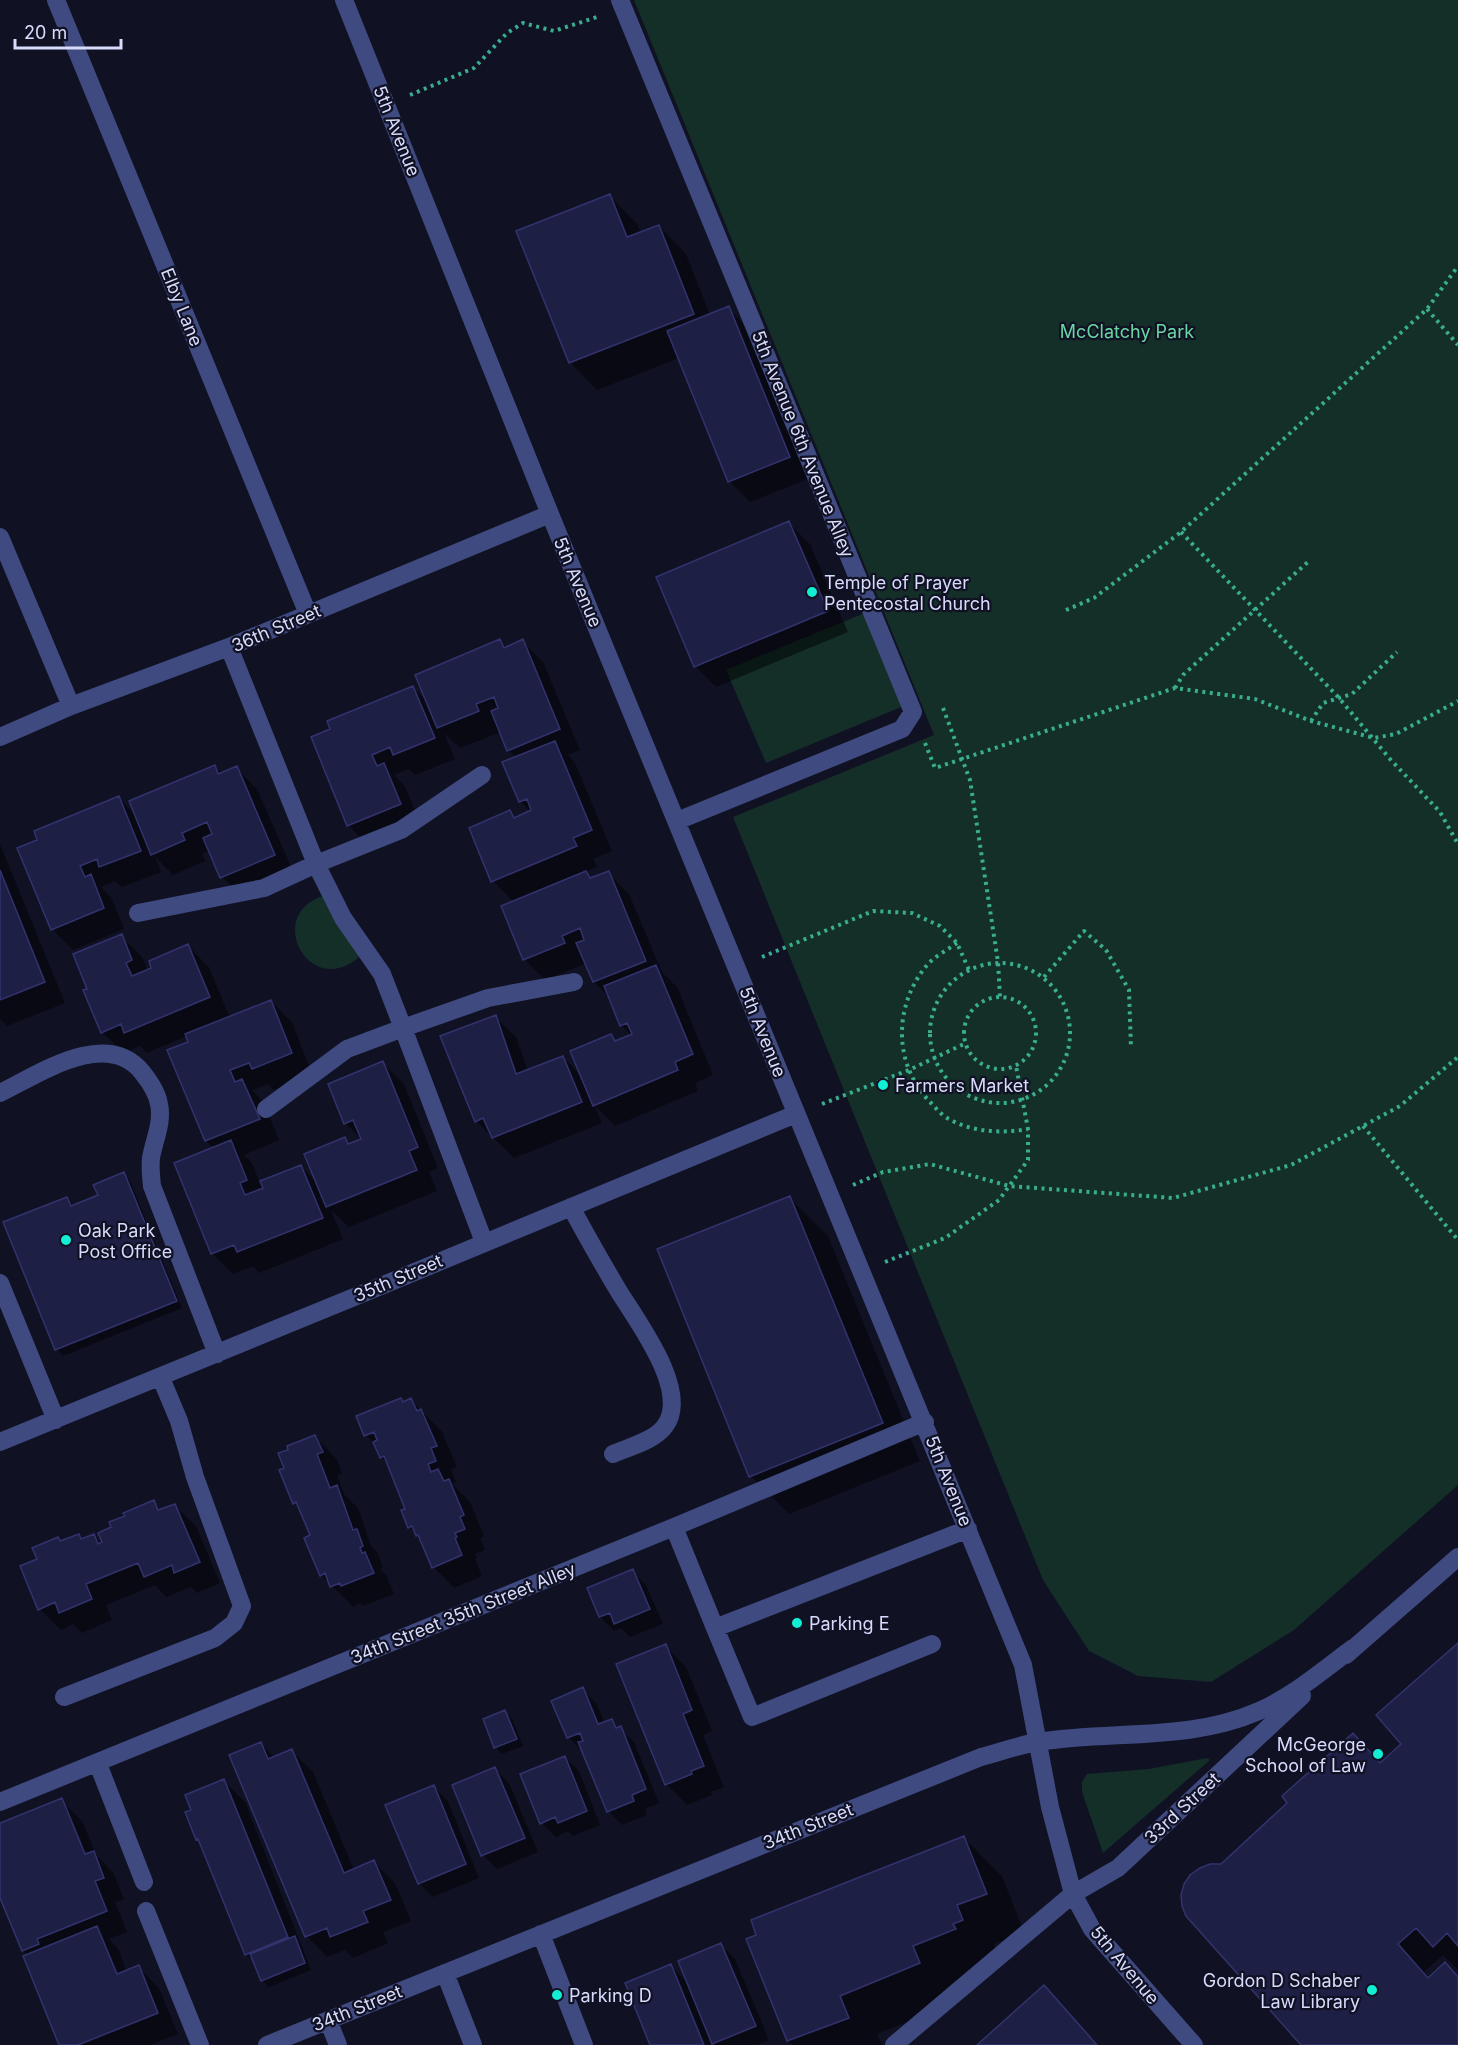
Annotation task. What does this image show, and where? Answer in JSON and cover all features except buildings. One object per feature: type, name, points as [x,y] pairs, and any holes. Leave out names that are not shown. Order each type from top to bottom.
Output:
[{"type":"street","name":"Elby Lane","points":[[56,0],[308,614]]},
{"type":"street","name":"5th Avenue","points":[[344,0],[550,514],[1023,1665],[1050,1807],[1073,1894],[1092,1929],[1194,2045]]},
{"type":"street","name":"5th Avenue 6th Avenue Alley","points":[[622,4],[913,712]]},
{"type":"street","name":"36th Street","points":[[0,737],[71,706],[229,647],[550,514]]},
{"type":"street","points":[[0,537],[71,706]]},
{"type":"street","points":[[229,647],[316,864],[343,918],[382,974],[484,1242]]},
{"type":"street","points":[[677,820],[902,729],[913,712]]},
{"type":"street","points":[[138,913],[249,892],[273,884],[401,830],[482,775]]},
{"type":"street","points":[[266,1109],[347,1049],[488,998],[574,982]]},
{"type":"street","points":[[0,1093],[80,1055],[102,1053],[126,1059],[139,1068],[153,1085],[159,1103],[160,1121],[151,1160],[152,1186],[217,1354]]},
{"type":"street","name":"35th Street","points":[[0,1442],[161,1378],[796,1114]]},
{"type":"street","points":[[571,1207],[618,1291],[652,1342],[672,1398],[669,1419],[658,1433],[613,1454]]},
{"type":"street","points":[[0,1283],[56,1420]]},
{"type":"street","points":[[64,1697],[215,1638],[234,1623],[242,1606],[195,1477],[179,1421],[161,1378]]},
{"type":"street","name":"34th Street 35th Street Alley","points":[[0,1802],[98,1764],[925,1422]]},
{"type":"street","points":[[674,1527],[752,1717],[932,1644]]},
{"type":"street","points":[[715,1628],[969,1529]]},
{"type":"street","name":"33rd Street","points":[[894,2045],[1073,1894],[1118,1868],[1353,1648],[1458,1557]]},
{"type":"street","name":"34th Street","points":[[267,2045],[981,1757],[1038,1742],[1150,1735],[1233,1721],[1288,1696],[1353,1648]]},
{"type":"street","points":[[98,1764],[144,1882]]},
{"type":"street","points":[[146,1911],[200,2045]]},
{"type":"street","points":[[541,1934],[584,2045]]},
{"type":"street","points":[[444,1973],[473,2045]]},
{"type":"street","points":[[328,2020],[338,2045]]},
{"type":"path","points":[[386,104],[474,68],[507,33],[523,23],[554,32],[622,4]]},
{"type":"path","points":[[1066,610],[1094,598],[1181,532],[1427,309],[1458,266]]},
{"type":"path","points":[[1427,309],[1458,345]]},
{"type":"path","points":[[1181,532],[1339,698],[1390,759],[1440,812],[1458,844]]},
{"type":"path","points":[[1175,688],[1183,675],[1309,561]]},
{"type":"path","points":[[1311,721],[1323,703],[1352,694],[1397,652]]},
{"type":"path","points":[[913,712],[935,768],[1175,688],[1255,699],[1311,721],[1374,738],[1396,734],[1458,701]]},
{"type":"path","points":[[943,708],[970,780],[998,962],[1000,997]]},
{"type":"path","points":[[737,968],[873,911],[912,913],[940,926],[957,943],[969,969]]},
{"type":"path","points":[[1044,978],[1084,931],[1106,950],[1128,990],[1131,1048]]},
{"type":"path","points":[[957,943],[928,964],[909,993],[900,1026],[904,1060],[919,1091],[944,1116],[976,1130],[1010,1132],[1028,1129]]},
{"type":"path","points":[[998,962],[1023,966],[1044,978],[1059,994],[1068,1013],[1071,1035],[1067,1056],[1058,1075],[1042,1091],[1023,1101],[1002,1105],[980,1102],[961,1092],[945,1077],[934,1059],[930,1038],[931,1017],[939,998],[952,981],[969,969],[998,962]]},
{"type":"path","points":[[1000,997],[1012,999],[1023,1005],[1031,1014],[1036,1025],[1033,1049],[1026,1059],[1016,1066],[998,1069],[980,1063],[971,1054],[966,1043],[964,1032],[966,1021],[979,1004],[989,999],[1000,997]]},
{"type":"path","points":[[796,1114],[909,1070],[966,1043]]},
{"type":"path","points":[[831,1194],[883,1172],[930,1164],[1009,1186],[1173,1198],[1291,1165],[1400,1106],[1457,1057],[1458,1052]]},
{"type":"path","points":[[863,1271],[945,1238],[999,1200],[1029,1160],[1028,1129],[1016,1066]]},
{"type":"path","points":[[1363,1126],[1458,1240]]},
{"type":"green space","name":"McClatchy Park","points":[[634,0],[1458,0],[1458,1485],[1294,1630],[1211,1682],[1138,1676],[1089,1651],[1043,1580],[733,817],[934,735]]},
{"type":"green space","points":[[867,612],[906,705],[766,763],[726,670]]},
{"type":"green space","points":[[330,894],[365,951],[346,966],[327,969],[312,963],[301,950],[295,934],[297,918],[308,903]]},
{"type":"green space","points":[[1207,1758],[1210,1760],[1103,1853],[1082,1792],[1082,1782],[1087,1774],[1149,1769]]},
{"type":"place","name":"Temple of Prayer Pentecostal Church","points":[[812,592]]},
{"type":"place","name":"Farmers Market","points":[[883,1085]]},
{"type":"place","name":"Oak Park Post Office","points":[[66,1240]]},
{"type":"place","name":"Parking E","points":[[797,1623]]},
{"type":"place","name":"McGeorge School of Law","points":[[1378,1754]]},
{"type":"place","name":"Gordon D Schaber Law Library","points":[[1372,1990]]},
{"type":"place","name":"Parking D","points":[[557,1995]]}]
